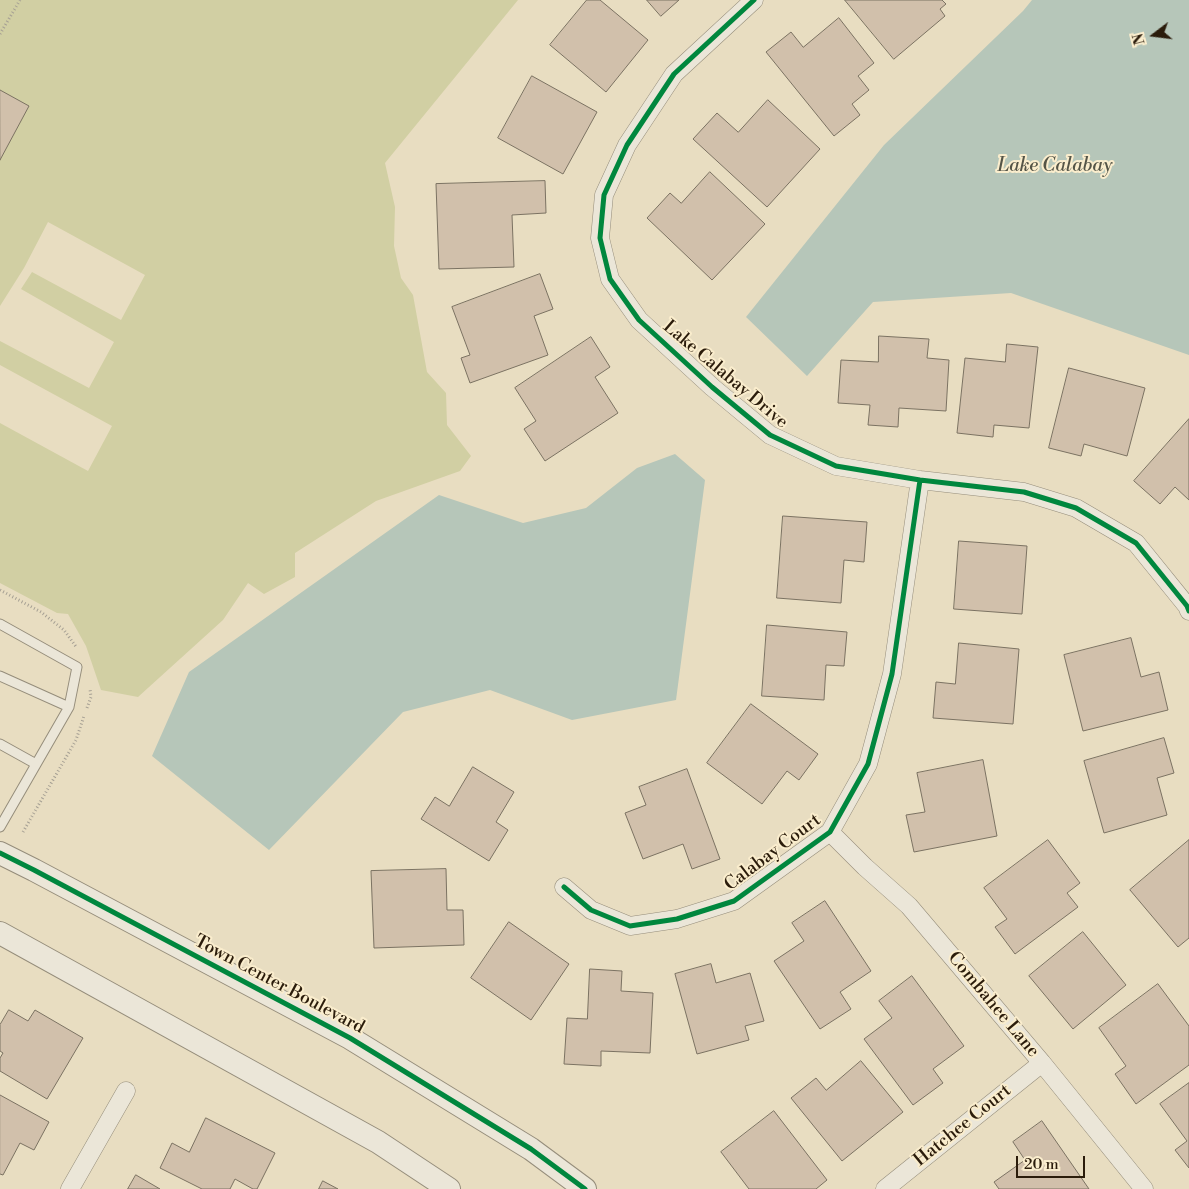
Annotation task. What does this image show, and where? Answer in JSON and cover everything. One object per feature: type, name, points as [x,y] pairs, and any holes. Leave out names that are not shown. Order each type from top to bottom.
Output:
[{"type":"street","name":"Lake Calabay Drive","points":[[754,0],[674,74],[627,145],[604,195],[600,238],[610,279],[639,320],[712,387],[770,434],[836,466],[920,480],[1024,492],[1076,508],[1136,543],[1189,610]]},
{"type":"street","name":"Calabay Court","points":[[564,887],[591,910],[630,926],[677,919],[734,902],[830,832],[868,764],[892,674],[920,480]]},
{"type":"street","name":"Combahee Lane","points":[[830,832],[865,867],[909,906],[1042,1063],[1144,1189]]},
{"type":"street","name":"Town Center Boulevard","points":[[0,853],[350,1038],[531,1149],[585,1189]]},
{"type":"street","points":[[0,933],[378,1142],[449,1189]]},
{"type":"street","name":"Hatchee Court","points":[[885,1189],[1042,1063]]},
{"type":"street","points":[[70,1189],[126,1090]]},
{"type":"lane","points":[[0,624],[77,667],[69,707],[0,827]]},
{"type":"lane","points":[[0,676],[69,707]]},
{"type":"lane","points":[[0,744],[36,764]]},
{"type":"path","points":[[0,34],[20,0]]},
{"type":"shaded area","points":[[0,0],[518,0],[385,163],[395,207],[394,246],[401,278],[413,295],[427,372],[446,393],[447,425],[471,456],[460,471],[376,501],[295,553],[295,577],[264,594],[248,583],[223,620],[138,697],[101,690],[86,646],[68,614],[57,613],[0,583],[0,423],[88,471],[112,426],[0,365],[0,341],[89,388],[114,342],[21,289],[32,272],[121,320],[145,275],[48,222],[24,268],[0,306]]},
{"type":"water","name":"Lake Calabay","points":[[1032,0],[1189,0],[1189,355],[1011,293],[873,302],[807,376],[746,317],[884,145],[1023,11]]},
{"type":"water","points":[[675,454],[705,480],[676,700],[572,720],[490,690],[403,712],[269,850],[152,756],[189,672],[439,495],[523,523],[586,508],[637,468]]},
{"type":"building","points":[[587,0],[600,0],[648,40],[606,92],[550,45]]},
{"type":"building","points":[[647,0],[679,0],[661,16]]},
{"type":"building","points":[[845,0],[942,0],[946,4],[940,9],[945,16],[894,59]]},
{"type":"building","points":[[839,18],[874,63],[858,76],[869,90],[852,104],[860,115],[834,136],[766,52],[791,32],[803,47]]},
{"type":"building","points":[[532,76],[597,112],[563,174],[498,138]]},
{"type":"building","points":[[0,90],[29,106],[0,160]]},
{"type":"building","points":[[768,100],[820,149],[767,207],[693,139],[717,113],[738,132]]},
{"type":"building","points":[[710,172],[765,224],[712,280],[647,218],[670,193],[681,203]]},
{"type":"building","points":[[545,181],[546,213],[512,215],[514,267],[439,269],[436,184]]},
{"type":"building","points":[[540,274],[553,309],[534,316],[548,355],[470,383],[461,358],[470,355],[452,307]]},
{"type":"building","points":[[879,336],[929,339],[927,358],[949,360],[946,411],[899,408],[898,427],[868,425],[870,405],[838,403],[841,360],[878,362]]},
{"type":"building","points":[[591,337],[610,367],[595,377],[618,413],[545,461],[524,429],[536,421],[515,388]]},
{"type":"building","points":[[1007,344],[1038,347],[1029,428],[994,425],[993,437],[957,433],[965,358],[1005,362]]},
{"type":"building","points":[[1069,368],[1145,388],[1127,456],[1084,444],[1081,456],[1049,448]]},
{"type":"building","points":[[1189,419],[1189,500],[1175,487],[1160,504],[1134,481]]},
{"type":"building","points":[[783,516],[867,522],[864,562],[844,560],[841,603],[777,598]]},
{"type":"building","points":[[959,541],[1027,546],[1022,614],[954,609]]},
{"type":"building","points":[[767,625],[847,632],[844,666],[826,665],[824,700],[762,696]]},
{"type":"building","points":[[1131,638],[1141,677],[1159,672],[1168,710],[1083,731],[1064,655]]},
{"type":"building","points":[[959,643],[1019,649],[1013,724],[933,718],[936,682],[955,684]]},
{"type":"building","points":[[751,704],[818,754],[799,780],[787,771],[762,804],[707,763]]},
{"type":"building","points":[[1164,738],[1174,773],[1157,778],[1167,815],[1104,833],[1084,761]]},
{"type":"building","points":[[983,760],[997,836],[914,852],[906,815],[925,812],[917,773]]},
{"type":"building","points":[[473,767],[514,792],[496,822],[508,830],[489,861],[421,819],[435,797],[449,806]]},
{"type":"building","points":[[687,769],[720,859],[692,869],[683,844],[643,859],[625,813],[646,805],[639,787]]},
{"type":"building","points":[[1048,840],[1080,883],[1067,893],[1078,907],[1015,954],[995,927],[1007,919],[984,888]]},
{"type":"building","points":[[1189,840],[1189,938],[1178,947],[1130,890]]},
{"type":"building","points":[[446,869],[447,910],[463,910],[464,945],[374,948],[371,871]]},
{"type":"building","points":[[825,901],[871,971],[840,992],[851,1009],[820,1029],[774,961],[804,941],[792,923]]},
{"type":"building","points":[[509,922],[569,964],[531,1020],[471,978]]},
{"type":"building","points":[[1083,932],[1126,985],[1073,1029],[1029,976]]},
{"type":"building","points":[[711,964],[716,983],[750,973],[764,1021],[745,1026],[749,1040],[697,1054],[675,974]]},
{"type":"building","points":[[590,969],[622,971],[621,991],[653,993],[650,1053],[601,1051],[601,1066],[564,1064],[567,1018],[587,1019]]},
{"type":"building","points":[[912,976],[964,1046],[933,1069],[943,1083],[913,1105],[864,1039],[892,1018],[879,1001]]},
{"type":"building","points":[[1158,984],[1189,1026],[1189,1065],[1136,1104],[1115,1074],[1126,1066],[1099,1028]]},
{"type":"building","points":[[9,1010],[28,1021],[35,1010],[83,1038],[47,1099],[0,1071],[0,1058],[3,1053],[0,1051],[0,1025]]},
{"type":"building","points":[[861,1061],[903,1112],[842,1161],[791,1098],[816,1078],[826,1090]]},
{"type":"building","points":[[1189,1083],[1189,1168],[1175,1150],[1187,1141],[1160,1104]]},
{"type":"building","points":[[0,1095],[49,1122],[34,1150],[20,1143],[3,1175],[0,1174]]},
{"type":"building","points":[[774,1111],[827,1180],[816,1189],[749,1189],[721,1152]]},
{"type":"building","points":[[206,1118],[275,1153],[257,1189],[253,1189],[235,1179],[230,1189],[202,1189],[160,1168],[172,1143],[189,1152]]},
{"type":"building","points":[[1042,1121],[1089,1189],[999,1189],[994,1182],[1025,1160],[1013,1142]]},
{"type":"building","points":[[136,1175],[160,1189],[128,1189]]},
{"type":"building","points":[[323,1181],[338,1189],[319,1189]]},
{"type":"cycle path","points":[[754,0],[674,74],[627,145],[604,195],[600,238],[610,279],[639,320],[712,387],[770,435],[836,466],[920,480],[1024,492],[1076,508],[1136,543],[1189,611]]},
{"type":"cycle path","points":[[564,887],[591,910],[630,926],[677,919],[734,901],[830,832],[868,764],[892,674],[920,480]]},
{"type":"cycle path","points":[[0,853],[350,1038],[531,1149],[585,1189]]}]
